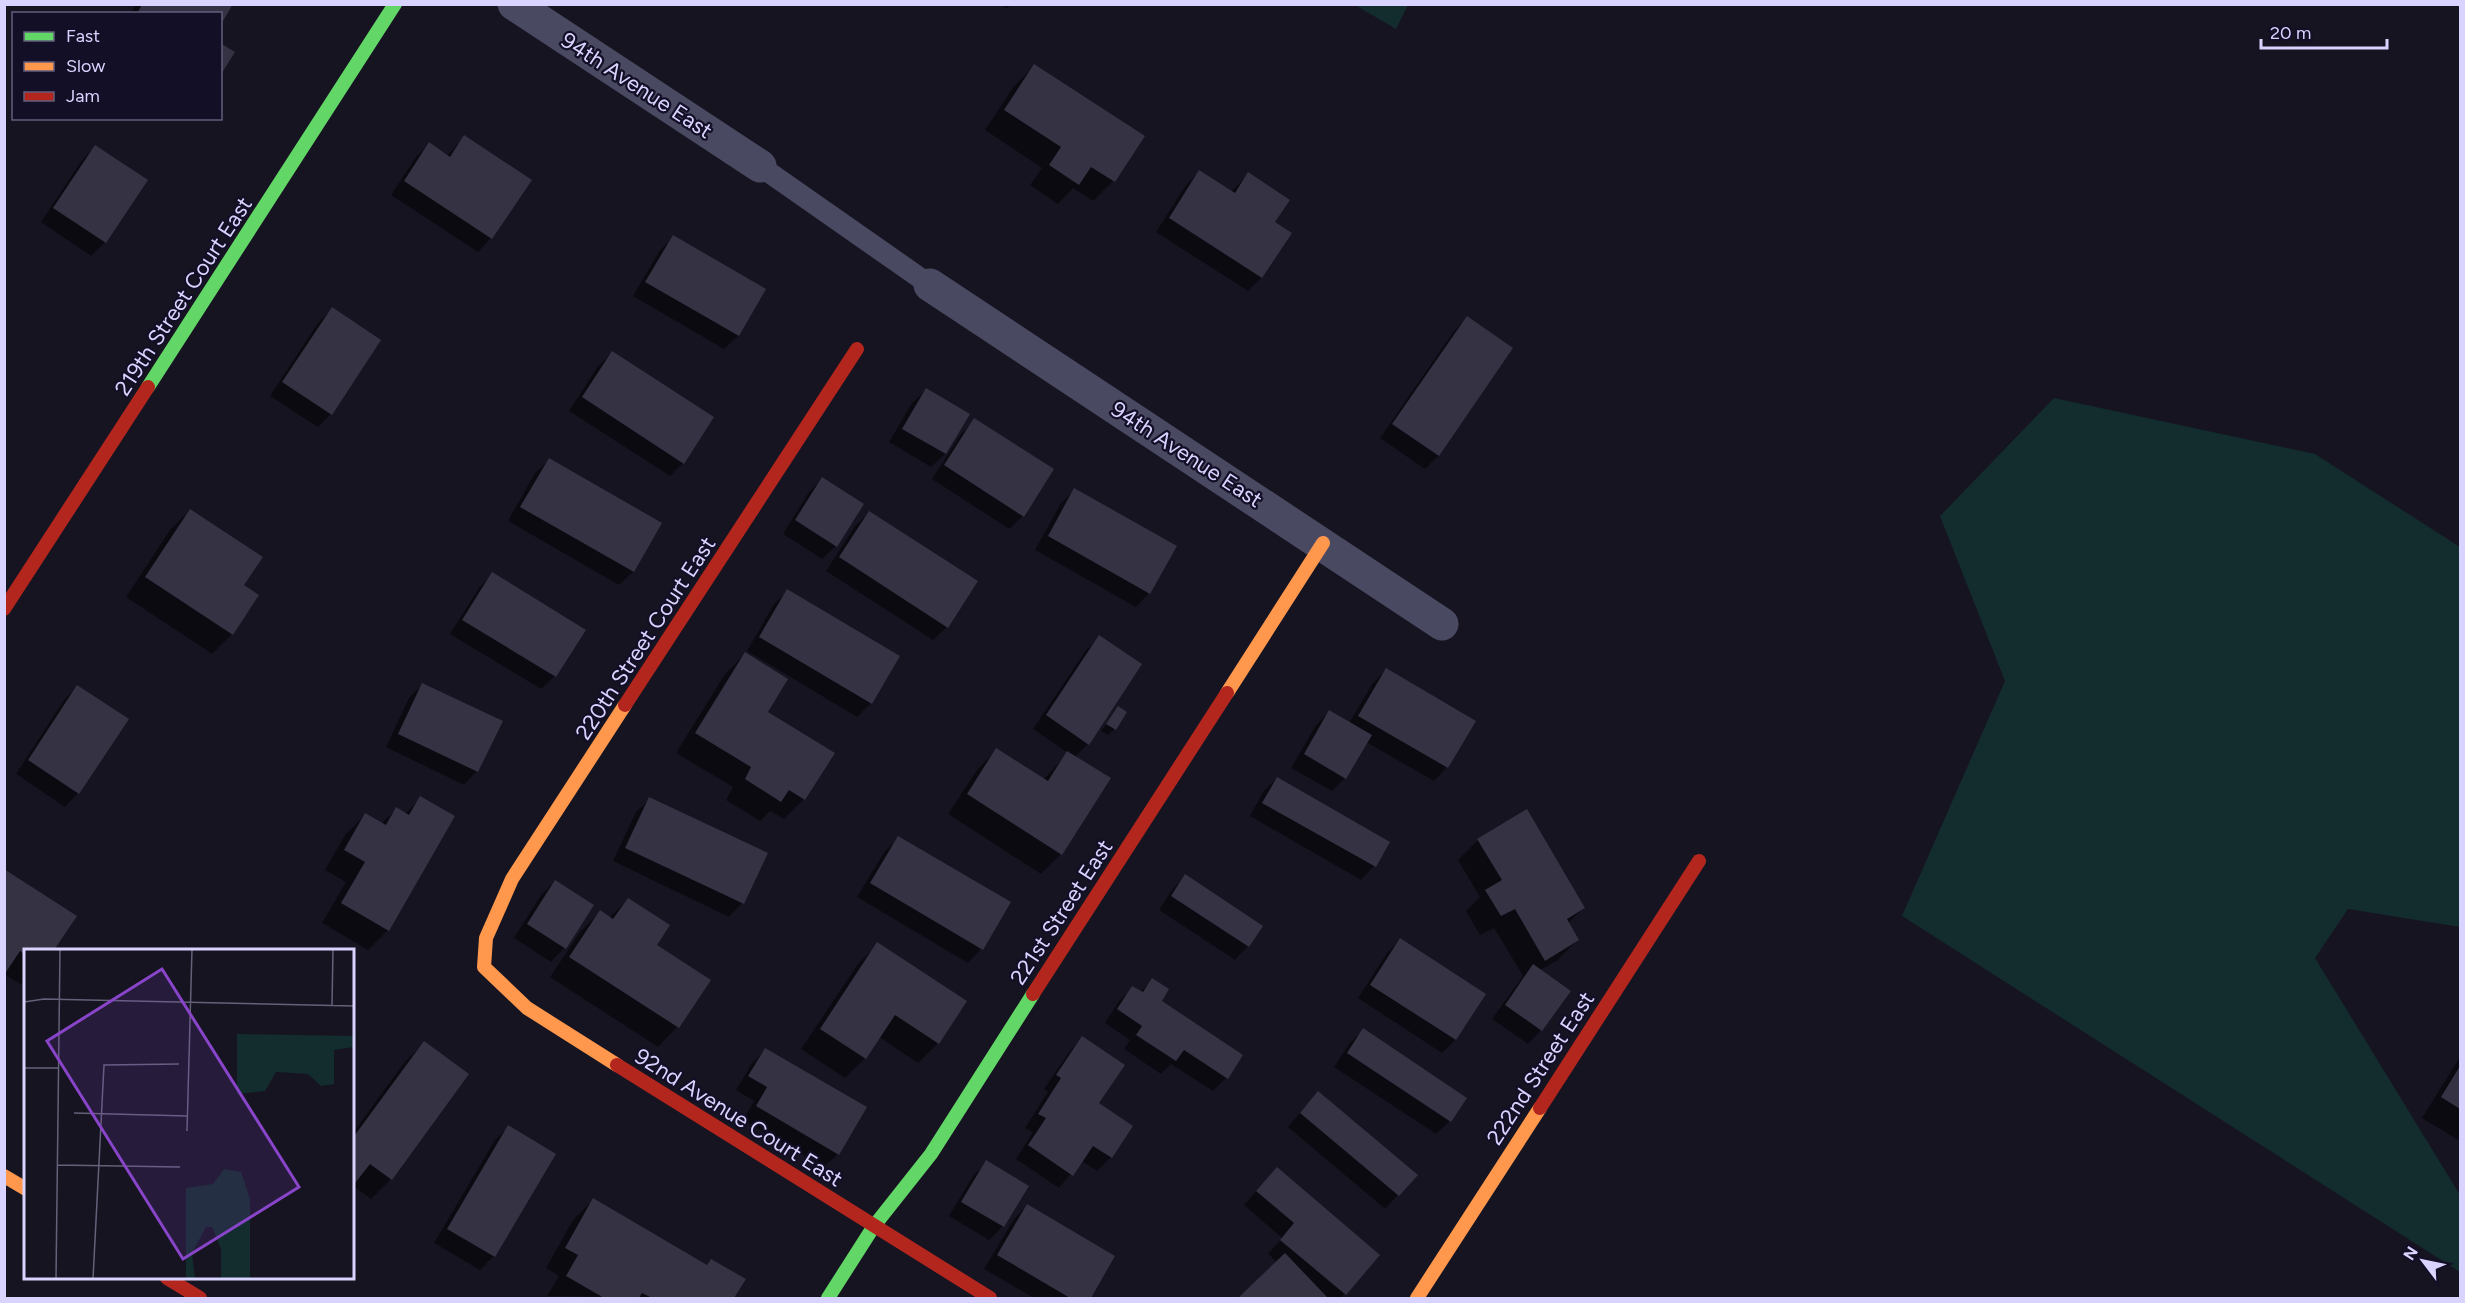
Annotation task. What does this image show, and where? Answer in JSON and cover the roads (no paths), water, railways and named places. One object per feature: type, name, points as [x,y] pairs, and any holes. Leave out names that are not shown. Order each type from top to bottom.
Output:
[{"type":"street","name":"219th Street Court East","points":[[4,609],[395,4]]},
{"type":"street","name":"94th Avenue East","points":[[514,4],[760,166]]},
{"type":"street","name":"94th Avenue East","points":[[930,285],[1323,543],[1442,624]]},
{"type":"street","name":"220th Street Court East","points":[[483,956],[486,938],[512,879],[857,350]]},
{"type":"street","name":"221st Street East","points":[[828,1299],[874,1226],[931,1154],[1323,543]]},
{"type":"street","name":"222nd Street East","points":[[1417,1299],[1699,861]]},
{"type":"street","name":"92nd Avenue Court East","points":[[483,956],[484,967],[527,1008],[990,1299]]},
{"type":"street","points":[[4,1176],[24,1188]]},
{"type":"street","points":[[169,1279],[200,1299]]},
{"type":"lane","points":[[760,166],[930,285]]}]
